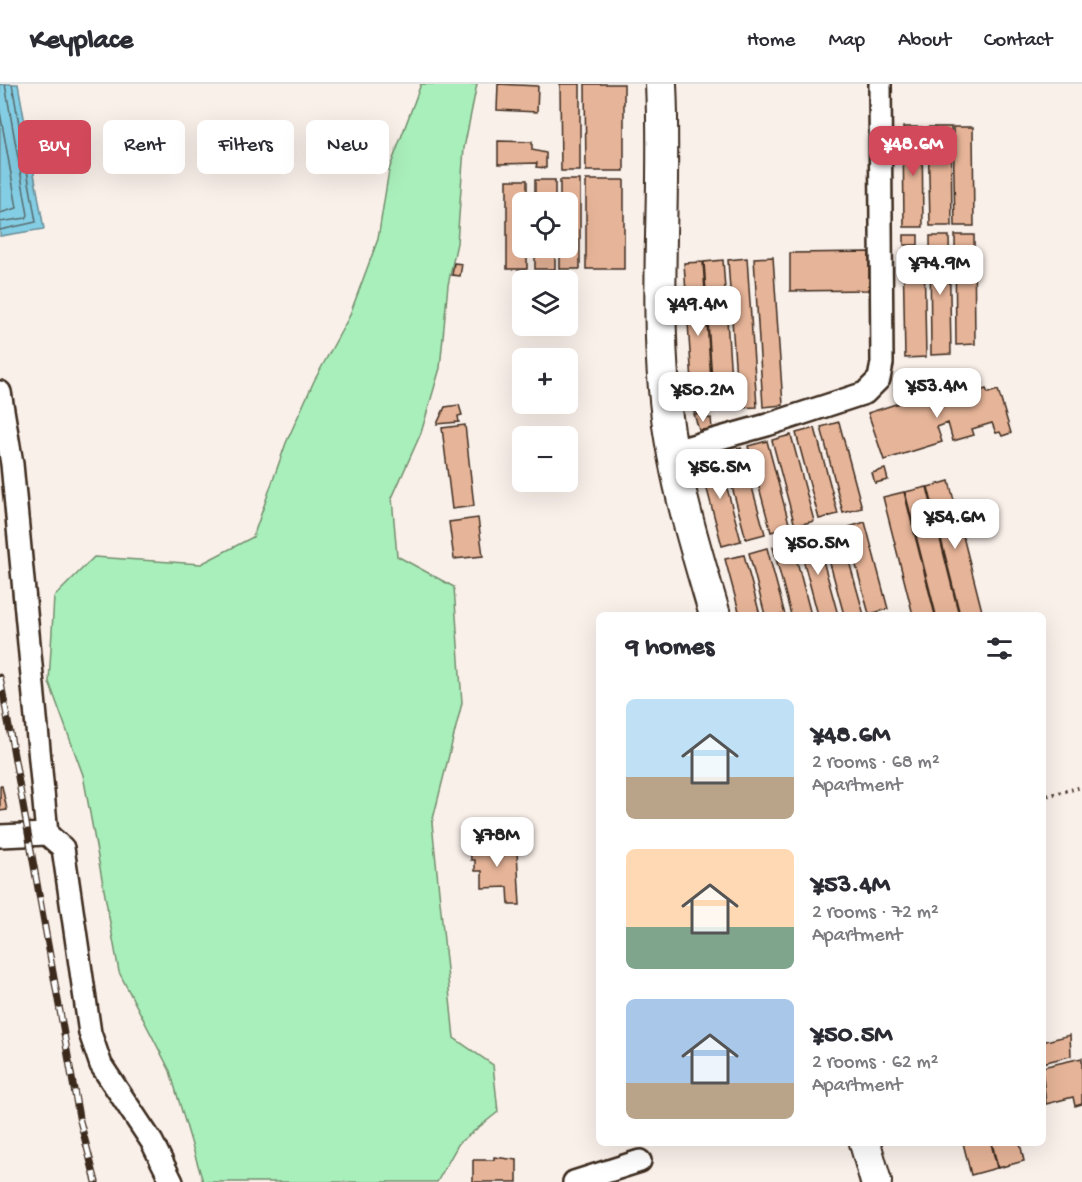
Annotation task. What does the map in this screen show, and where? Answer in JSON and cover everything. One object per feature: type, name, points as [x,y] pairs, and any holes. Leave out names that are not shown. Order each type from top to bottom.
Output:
[{"type":"street","points":[[662,84],[661,329],[664,391],[680,495],[714,612]]},
{"type":"street","points":[[674,451],[767,425],[865,393],[879,379],[882,363],[880,84]]},
{"type":"street","points":[[0,392],[12,464],[47,834],[63,848],[90,1033],[101,1065],[152,1142],[171,1182]]},
{"type":"street","points":[[0,836],[47,834]]},
{"type":"street","points":[[866,1146],[876,1182]]},
{"type":"street","points":[[574,1182],[640,1161]]},
{"type":"path","points":[[1046,796],[1082,787]]},
{"type":"green space","points":[[421,84],[477,84],[464,148],[457,243],[448,285],[440,368],[421,433],[392,498],[397,556],[454,587],[462,703],[432,823],[454,1038],[493,1065],[498,1112],[459,1143],[437,1182],[203,1182],[170,1071],[119,972],[83,775],[49,682],[54,597],[94,557],[201,564],[253,537],[286,443],[314,381],[349,317],[378,239],[389,170]]},
{"type":"water","points":[[0,84],[18,84],[24,120],[18,120],[18,174],[34,174],[44,229],[0,236]]},
{"type":"building","points":[[498,84],[538,86],[537,112],[497,110]]},
{"type":"building","points":[[560,84],[580,84],[580,171],[561,171]]},
{"type":"building","points":[[585,84],[624,84],[624,171],[586,171]]},
{"type":"building","points":[[903,127],[922,127],[923,227],[904,227]]},
{"type":"building","points":[[928,127],[951,127],[952,226],[930,226]]},
{"type":"building","points":[[953,127],[973,127],[974,226],[955,226]]},
{"type":"building","points":[[498,141],[532,142],[532,150],[546,153],[546,168],[536,167],[537,163],[498,164]]},
{"type":"building","points":[[507,180],[527,180],[527,192],[512,192],[512,258],[527,258],[527,269],[507,269]]},
{"type":"building","points":[[535,180],[555,180],[555,192],[535,192]]},
{"type":"building","points":[[560,180],[580,180],[580,269],[560,269],[560,258],[578,258],[578,192],[560,192]]},
{"type":"building","points":[[586,180],[624,180],[624,269],[586,269]]},
{"type":"building","points":[[904,235],[918,235],[918,245],[904,245]]},
{"type":"building","points":[[955,235],[974,235],[975,344],[956,345]]},
{"type":"building","points":[[930,236],[949,236],[951,354],[931,355]]},
{"type":"building","points":[[903,249],[924,249],[926,357],[905,358]]},
{"type":"building","points":[[869,252],[869,290],[790,291],[790,253]]},
{"type":"building","points":[[773,257],[783,405],[763,407],[754,258]]},
{"type":"building","points":[[535,258],[555,258],[555,269],[535,269]]},
{"type":"building","points":[[747,258],[757,407],[738,408],[728,260]]},
{"type":"building","points":[[723,260],[733,409],[714,410],[704,262]]},
{"type":"building","points":[[703,262],[713,410],[694,412],[684,263]]},
{"type":"building","points":[[454,263],[462,264],[460,276],[452,275]]},
{"type":"building","points":[[966,380],[971,394],[986,389],[988,393],[998,390],[1011,433],[1002,436],[1000,432],[996,433],[992,423],[972,429],[974,435],[953,441],[948,423],[937,427],[942,442],[884,460],[868,413],[927,394],[932,410],[942,407],[938,392]]},
{"type":"building","points":[[459,405],[462,415],[458,416],[459,422],[437,424],[445,407]]},
{"type":"building","points":[[694,414],[701,414],[702,419],[711,418],[712,429],[699,430]]},
{"type":"building","points":[[839,422],[862,508],[843,513],[821,427]]},
{"type":"building","points":[[465,425],[474,506],[452,509],[442,428]]},
{"type":"building","points":[[815,428],[838,514],[819,519],[796,433]]},
{"type":"building","points":[[791,435],[814,521],[795,526],[772,440]]},
{"type":"building","points":[[767,441],[790,527],[771,532],[748,446]]},
{"type":"building","points":[[741,448],[765,534],[746,539],[723,453]]},
{"type":"building","points":[[718,454],[741,541],[722,546],[699,459]]},
{"type":"building","points":[[885,469],[888,480],[875,483],[872,473]]},
{"type":"building","points":[[949,481],[982,612],[959,612],[928,487]]},
{"type":"building","points":[[927,487],[958,612],[935,612],[905,492]]},
{"type":"building","points":[[904,492],[934,612],[912,612],[883,497]]},
{"type":"building","points":[[478,518],[483,556],[454,559],[449,522]]},
{"type":"building","points":[[865,522],[888,609],[868,612],[846,528]]},
{"type":"building","points":[[840,529],[863,612],[843,612],[822,534]]},
{"type":"building","points":[[816,535],[837,612],[817,612],[798,540]]},
{"type":"building","points":[[792,542],[810,612],[790,612],[773,547]]},
{"type":"building","points":[[767,548],[784,612],[764,612],[749,553]]},
{"type":"building","points":[[744,555],[759,612],[739,612],[725,559]]},
{"type":"building","points":[[0,786],[2,786],[7,810],[0,811]]},
{"type":"building","points":[[491,838],[491,853],[517,852],[520,905],[509,905],[508,887],[482,888],[482,871],[475,871],[475,860],[471,860],[470,839]]},
{"type":"building","points":[[1070,1035],[1071,1056],[1046,1062],[1046,1041]]},
{"type":"building","points":[[1082,1058],[1082,1104],[1075,1106],[1073,1097],[1046,1104],[1046,1066]]},
{"type":"building","points":[[964,1146],[992,1146],[997,1168],[971,1175]]},
{"type":"building","points":[[993,1146],[1021,1146],[1024,1161],[998,1168]]},
{"type":"building","points":[[494,1157],[517,1160],[517,1182],[473,1182],[473,1160],[494,1160]]},
{"type":"railway","points":[[0,677],[79,1117],[96,1182]]}]
